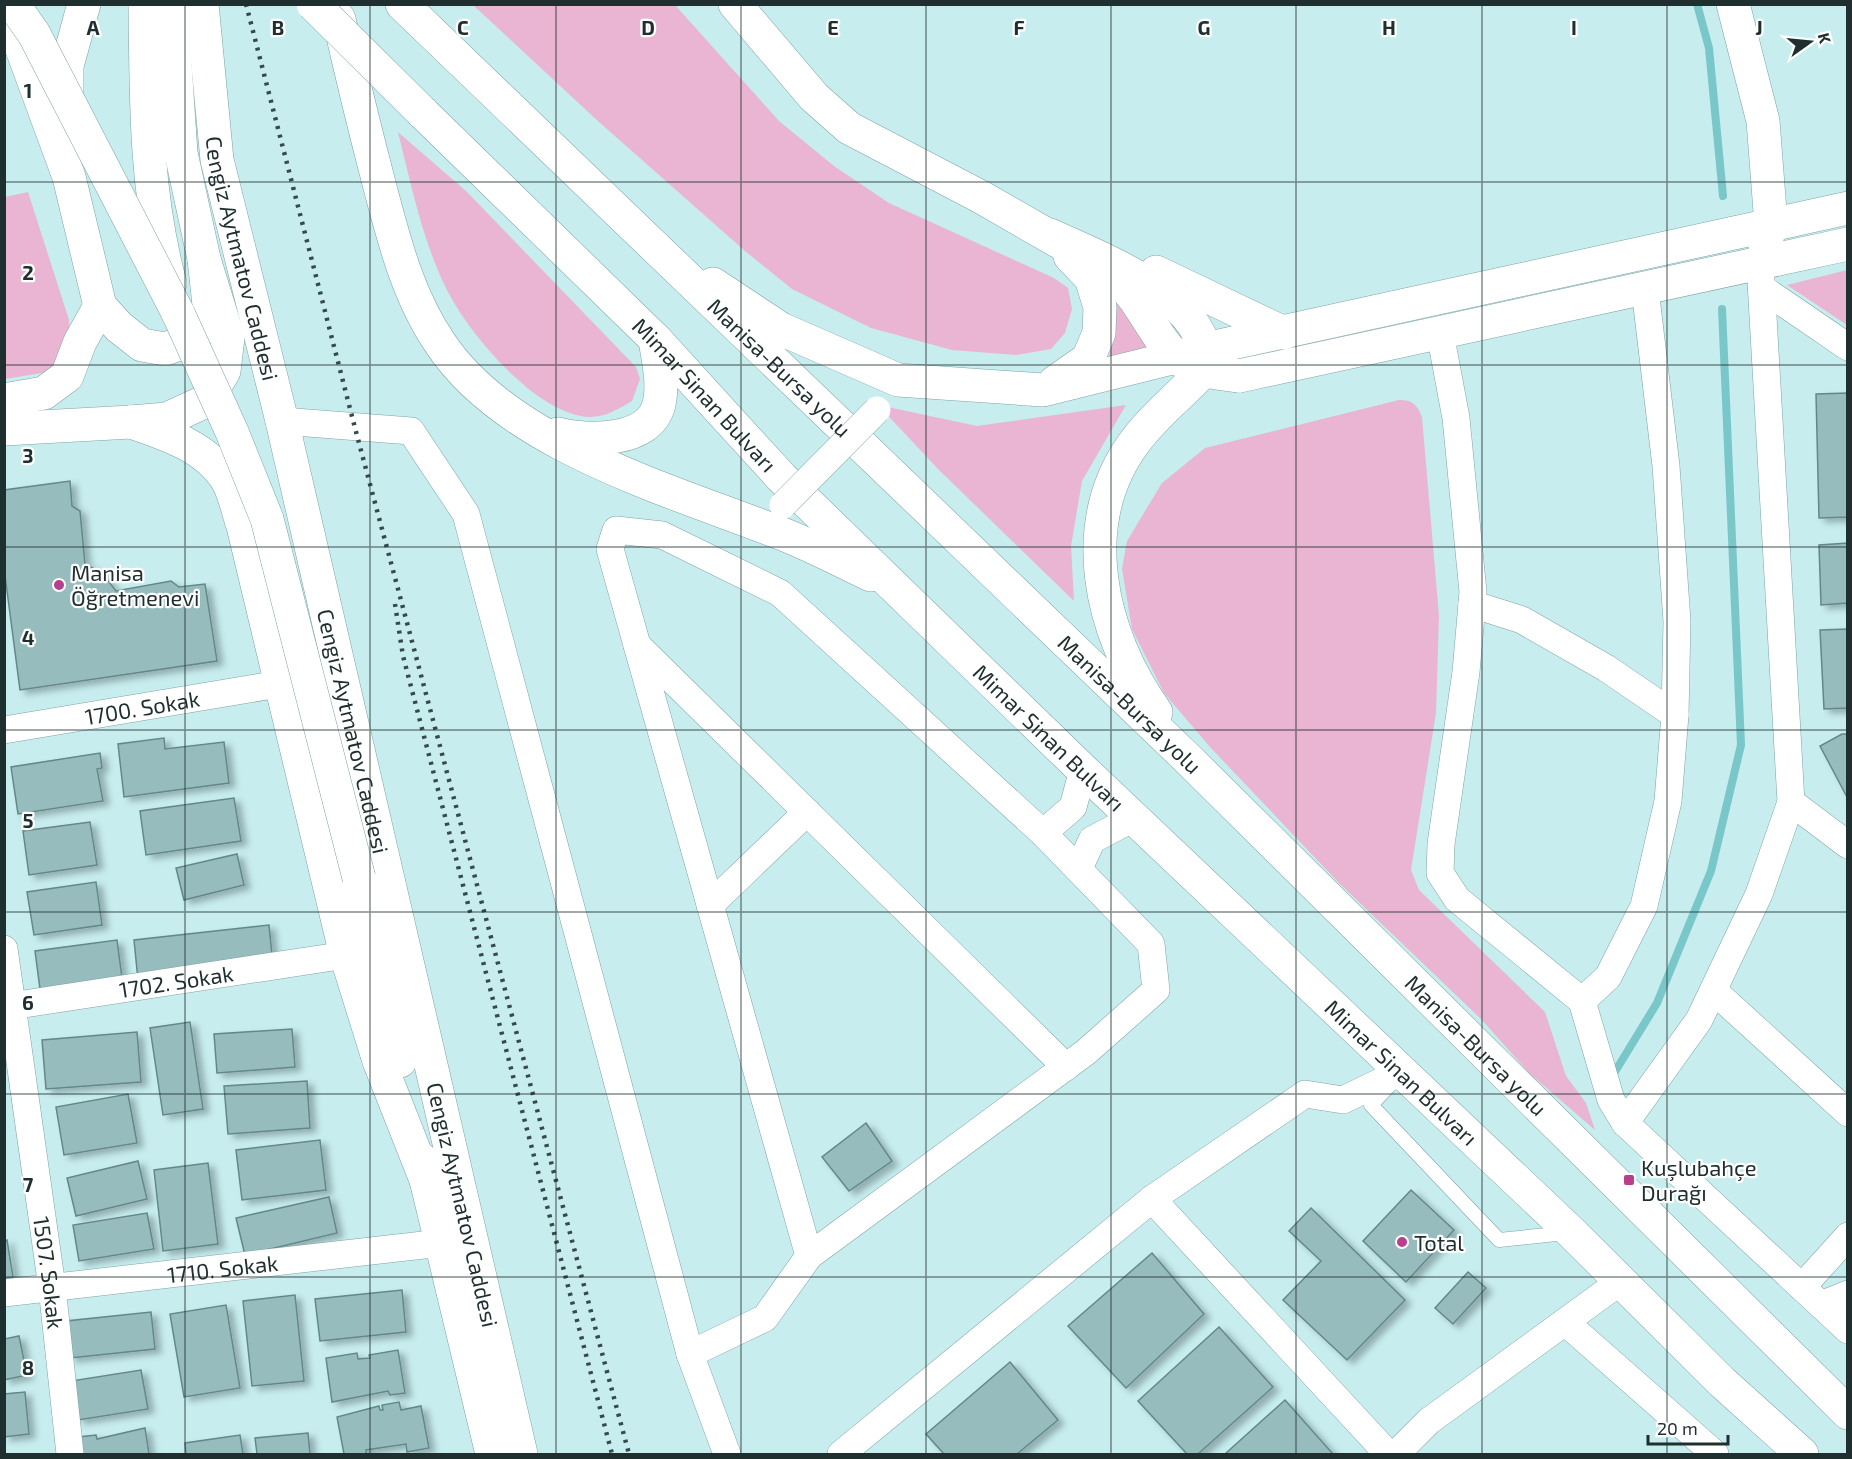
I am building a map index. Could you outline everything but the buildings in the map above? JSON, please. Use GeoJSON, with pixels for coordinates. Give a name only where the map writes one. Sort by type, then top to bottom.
{"type":"FeatureCollection","features":[{"type":"Feature","properties":{"kind":"main road"},"geometry":{"type":"LineString","coordinates":[[13,4],[34,34],[178,313]]}},
{"type":"Feature","properties":{"kind":"main road"},"geometry":{"type":"LineString","coordinates":[[69,177],[67,66],[84,4]]}},
{"type":"Feature","properties":{"kind":"main road"},"geometry":{"type":"LineString","coordinates":[[145,4],[148,148],[153,210],[178,313]]}},
{"type":"Feature","properties":{"kind":"main road"},"geometry":{"type":"LineString","coordinates":[[4,429],[167,418],[206,401],[224,371],[228,337],[204,259],[181,153],[171,4]]}},
{"type":"Feature","properties":{"kind":"main road","name":"Cengiz Aytmatov Caddesi"},"geometry":{"type":"LineString","coordinates":[[202,4],[217,160],[282,421],[521,1455]]}},
{"type":"Feature","properties":{"kind":"main road","name":"Mimar Sinan Bulvarı"},"geometry":{"type":"LineString","coordinates":[[313,4],[655,339],[782,477],[1083,770],[1572,1233],[1722,1382],[1802,1455]]}},
{"type":"Feature","properties":{"kind":"main road"},"geometry":{"type":"LineString","coordinates":[[335,4],[363,125],[396,248],[424,317],[440,345],[462,371],[502,409],[533,428],[600,462],[782,534],[894,586]]}},
{"type":"Feature","properties":{"kind":"main road","name":"Manisa-Bursa yolu"},"geometry":{"type":"LineString","coordinates":[[402,4],[1191,762],[1848,1413]]}},
{"type":"Feature","properties":{"kind":"main road"},"geometry":{"type":"LineString","coordinates":[[735,4],[814,97],[849,128],[1050,235],[1125,269],[1179,305],[1195,359],[1171,402],[1137,439],[1107,493],[1099,528],[1104,598],[1115,637],[1142,693],[1191,762]]}},
{"type":"Feature","properties":{"kind":"main road"},"geometry":{"type":"LineString","coordinates":[[1733,4],[1763,121],[1771,224],[1761,277]]}},
{"type":"Feature","properties":{"kind":"main road"},"geometry":{"type":"LineString","coordinates":[[4,21],[19,41],[69,177],[100,306],[119,327],[142,345],[165,349],[188,341],[201,330],[209,305],[204,259]]}},
{"type":"Feature","properties":{"kind":"main road"},"geometry":{"type":"LineString","coordinates":[[641,236],[780,329],[898,380],[1043,390],[1195,359],[1284,333],[1848,208]]}},
{"type":"Feature","properties":{"kind":"main road"},"geometry":{"type":"LineString","coordinates":[[1043,390],[1088,359],[1099,333],[1100,307],[1091,278],[1050,235]]}},
{"type":"Feature","properties":{"kind":"main road"},"geometry":{"type":"LineString","coordinates":[[1050,235],[1122,256],[1284,333]]}},
{"type":"Feature","properties":{"kind":"main road"},"geometry":{"type":"LineString","coordinates":[[1171,402],[1239,376],[1645,289],[1761,277],[1848,244]]}},
{"type":"Feature","properties":{"kind":"main road"},"geometry":{"type":"LineString","coordinates":[[4,400],[44,393],[67,376],[80,342],[100,306]]}},
{"type":"Feature","properties":{"kind":"main road","name":"Cengiz Aytmatov Caddesi"},"geometry":{"type":"LineString","coordinates":[[178,313],[232,432],[267,519],[359,878],[426,1180],[492,1455]]}},
{"type":"Feature","properties":{"kind":"main road"},"geometry":{"type":"LineString","coordinates":[[533,428],[575,437],[611,437],[633,430],[650,421],[660,401],[655,339]]}},
{"type":"Feature","properties":{"kind":"main road"},"geometry":{"type":"LineString","coordinates":[[1195,359],[1239,376]]}},
{"type":"Feature","properties":{"kind":"main road"},"geometry":{"type":"LineString","coordinates":[[131,422],[177,438],[211,460],[228,482],[243,526],[279,684],[346,955],[379,1061],[426,1180]]}},
{"type":"Feature","properties":{"kind":"street"},"geometry":{"type":"LineString","coordinates":[[1761,277],[1848,347]]}},
{"type":"Feature","properties":{"kind":"street"},"geometry":{"type":"LineString","coordinates":[[1625,1123],[1699,1020],[1714,991],[1759,894],[1791,802],[1761,277]]}},
{"type":"Feature","properties":{"kind":"street"},"geometry":{"type":"LineString","coordinates":[[1582,1001],[1608,977],[1644,906],[1668,801],[1675,715],[1677,621],[1666,466],[1645,289]]}},
{"type":"Feature","properties":{"kind":"street"},"geometry":{"type":"LineString","coordinates":[[1440,333],[1456,418],[1472,604],[1466,672],[1441,844],[1440,873],[1457,899],[1582,1001],[1611,1100],[1625,1123],[1848,1330]]}},
{"type":"Feature","properties":{"kind":"street"},"geometry":{"type":"LineString","coordinates":[[783,505],[877,410]]}},
{"type":"Feature","properties":{"kind":"street"},"geometry":{"type":"LineString","coordinates":[[282,421],[411,431],[466,514],[690,1354],[727,1455]]}},
{"type":"Feature","properties":{"kind":"street"},"geometry":{"type":"LineString","coordinates":[[690,1354],[765,1318],[809,1256],[1066,1067],[1156,990],[1151,944],[1043,833],[780,593],[662,535],[616,530],[610,549],[809,1256]]}},
{"type":"Feature","properties":{"kind":"street"},"geometry":{"type":"LineString","coordinates":[[1472,604],[1522,620],[1606,668],[1675,715]]}},
{"type":"Feature","properties":{"kind":"street"},"geometry":{"type":"LineString","coordinates":[[636,644],[1066,1067]]}},
{"type":"Feature","properties":{"kind":"street","name":"1700. Sokak"},"geometry":{"type":"LineString","coordinates":[[4,730],[279,684]]}},
{"type":"Feature","properties":{"kind":"street"},"geometry":{"type":"LineString","coordinates":[[1043,833],[1073,807],[1083,770]]}},
{"type":"Feature","properties":{"kind":"street"},"geometry":{"type":"LineString","coordinates":[[1791,802],[1848,845]]}},
{"type":"Feature","properties":{"kind":"street"},"geometry":{"type":"LineString","coordinates":[[710,905],[807,812]]}},
{"type":"Feature","properties":{"kind":"street"},"geometry":{"type":"LineString","coordinates":[[1079,868],[1092,840],[1135,817]]}},
{"type":"Feature","properties":{"kind":"street","name":"1507. Sokak"},"geometry":{"type":"LineString","coordinates":[[4,948],[8,1006],[52,1287],[70,1455]]}},
{"type":"Feature","properties":{"kind":"street","name":"1702. Sokak"},"geometry":{"type":"LineString","coordinates":[[8,1006],[346,955]]}},
{"type":"Feature","properties":{"kind":"street"},"geometry":{"type":"LineString","coordinates":[[1714,991],[1848,1113]]}},
{"type":"Feature","properties":{"kind":"street"},"geometry":{"type":"LineString","coordinates":[[841,1455],[1152,1199],[1305,1094],[1342,1100],[1401,1072]]}},
{"type":"Feature","properties":{"kind":"street"},"geometry":{"type":"LineString","coordinates":[[1152,1199],[1388,1455]]}},
{"type":"Feature","properties":{"kind":"street"},"geometry":{"type":"LineString","coordinates":[[1812,1296],[1848,1236]]}},
{"type":"Feature","properties":{"kind":"street","name":"1710. Sokak"},"geometry":{"type":"LineString","coordinates":[[4,1293],[441,1243]]}},
{"type":"Feature","properties":{"kind":"street"},"geometry":{"type":"LineString","coordinates":[[1396,1455],[1430,1421],[1621,1281]]}},
{"type":"Feature","properties":{"kind":"street"},"geometry":{"type":"LineString","coordinates":[[1812,1296],[1848,1294]]}},
{"type":"Feature","properties":{"kind":"street"},"geometry":{"type":"LineString","coordinates":[[1565,1322],[1715,1455]]}},
{"type":"Feature","properties":{"kind":"lane"},"geometry":{"type":"LineString","coordinates":[[1401,1072],[1371,1105],[1499,1240],[1572,1233]]}},
{"type":"Feature","properties":{"kind":"shaded area"},"geometry":{"type":"Polygon","coordinates":[[[473,5],[675,5],[779,121],[834,166],[889,203],[1054,278],[1068,288],[1072,309],[1065,333],[1051,349],[1016,355],[952,350],[871,328],[792,289],[745,251],[599,122],[473,5]]]}},
{"type":"Feature","properties":{"kind":"shaded area"},"geometry":{"type":"Polygon","coordinates":[[[398,132],[466,191],[636,367],[640,379],[632,401],[615,411],[595,417],[581,416],[562,410],[542,399],[522,383],[485,346],[456,306],[430,250],[398,132]]]}},
{"type":"Feature","properties":{"kind":"shaded area"},"geometry":{"type":"Polygon","coordinates":[[[28,192],[69,320],[69,347],[54,371],[5,379],[5,197],[28,192]]]}},
{"type":"Feature","properties":{"kind":"shaded area"},"geometry":{"type":"Polygon","coordinates":[[[1847,270],[1847,325],[1787,285],[1847,270]]]}},
{"type":"Feature","properties":{"kind":"shaded area"},"geometry":{"type":"Polygon","coordinates":[[[1111,287],[1152,347],[1109,356],[1115,334],[1111,287]]]}},
{"type":"Feature","properties":{"kind":"shaded area"},"geometry":{"type":"Polygon","coordinates":[[[1399,400],[1414,404],[1422,417],[1439,616],[1436,713],[1411,870],[1419,890],[1545,1012],[1566,1076],[1586,1103],[1595,1130],[1529,1073],[1482,1020],[1339,883],[1210,747],[1164,693],[1132,629],[1122,569],[1127,541],[1162,483],[1205,448],[1399,400]]]}},
{"type":"Feature","properties":{"kind":"shaded area"},"geometry":{"type":"Polygon","coordinates":[[[878,405],[977,426],[1126,405],[1082,481],[1071,546],[1074,601],[938,469],[878,405]]]}},
{"type":"Feature","properties":{"kind":"waterway"},"geometry":{"type":"LineString","coordinates":[[1697,4],[1709,48],[1723,196]]}},
{"type":"Feature","properties":{"kind":"waterway"},"geometry":{"type":"LineString","coordinates":[[1613,1075],[1657,1003],[1711,871],[1741,745],[1722,309]]}},
{"type":"Feature","properties":{"kind":"railway"},"geometry":{"type":"LineString","coordinates":[[246,4],[355,428],[629,1454]]}},
{"type":"Feature","properties":{"kind":"railway"},"geometry":{"type":"LineString","coordinates":[[395,604],[403,656],[612,1454]]}},
{"type":"Feature","properties":{"kind":"place","name":"Manisa Öğretmenevi"},"geometry":{"type":"Point","coordinates":[59,585]}},
{"type":"Feature","properties":{"kind":"place","name":"Kuşlubahçe Durağı"},"geometry":{"type":"Point","coordinates":[1629,1180]}},
{"type":"Feature","properties":{"kind":"place","name":"Total"},"geometry":{"type":"Point","coordinates":[1402,1242]}}]}
